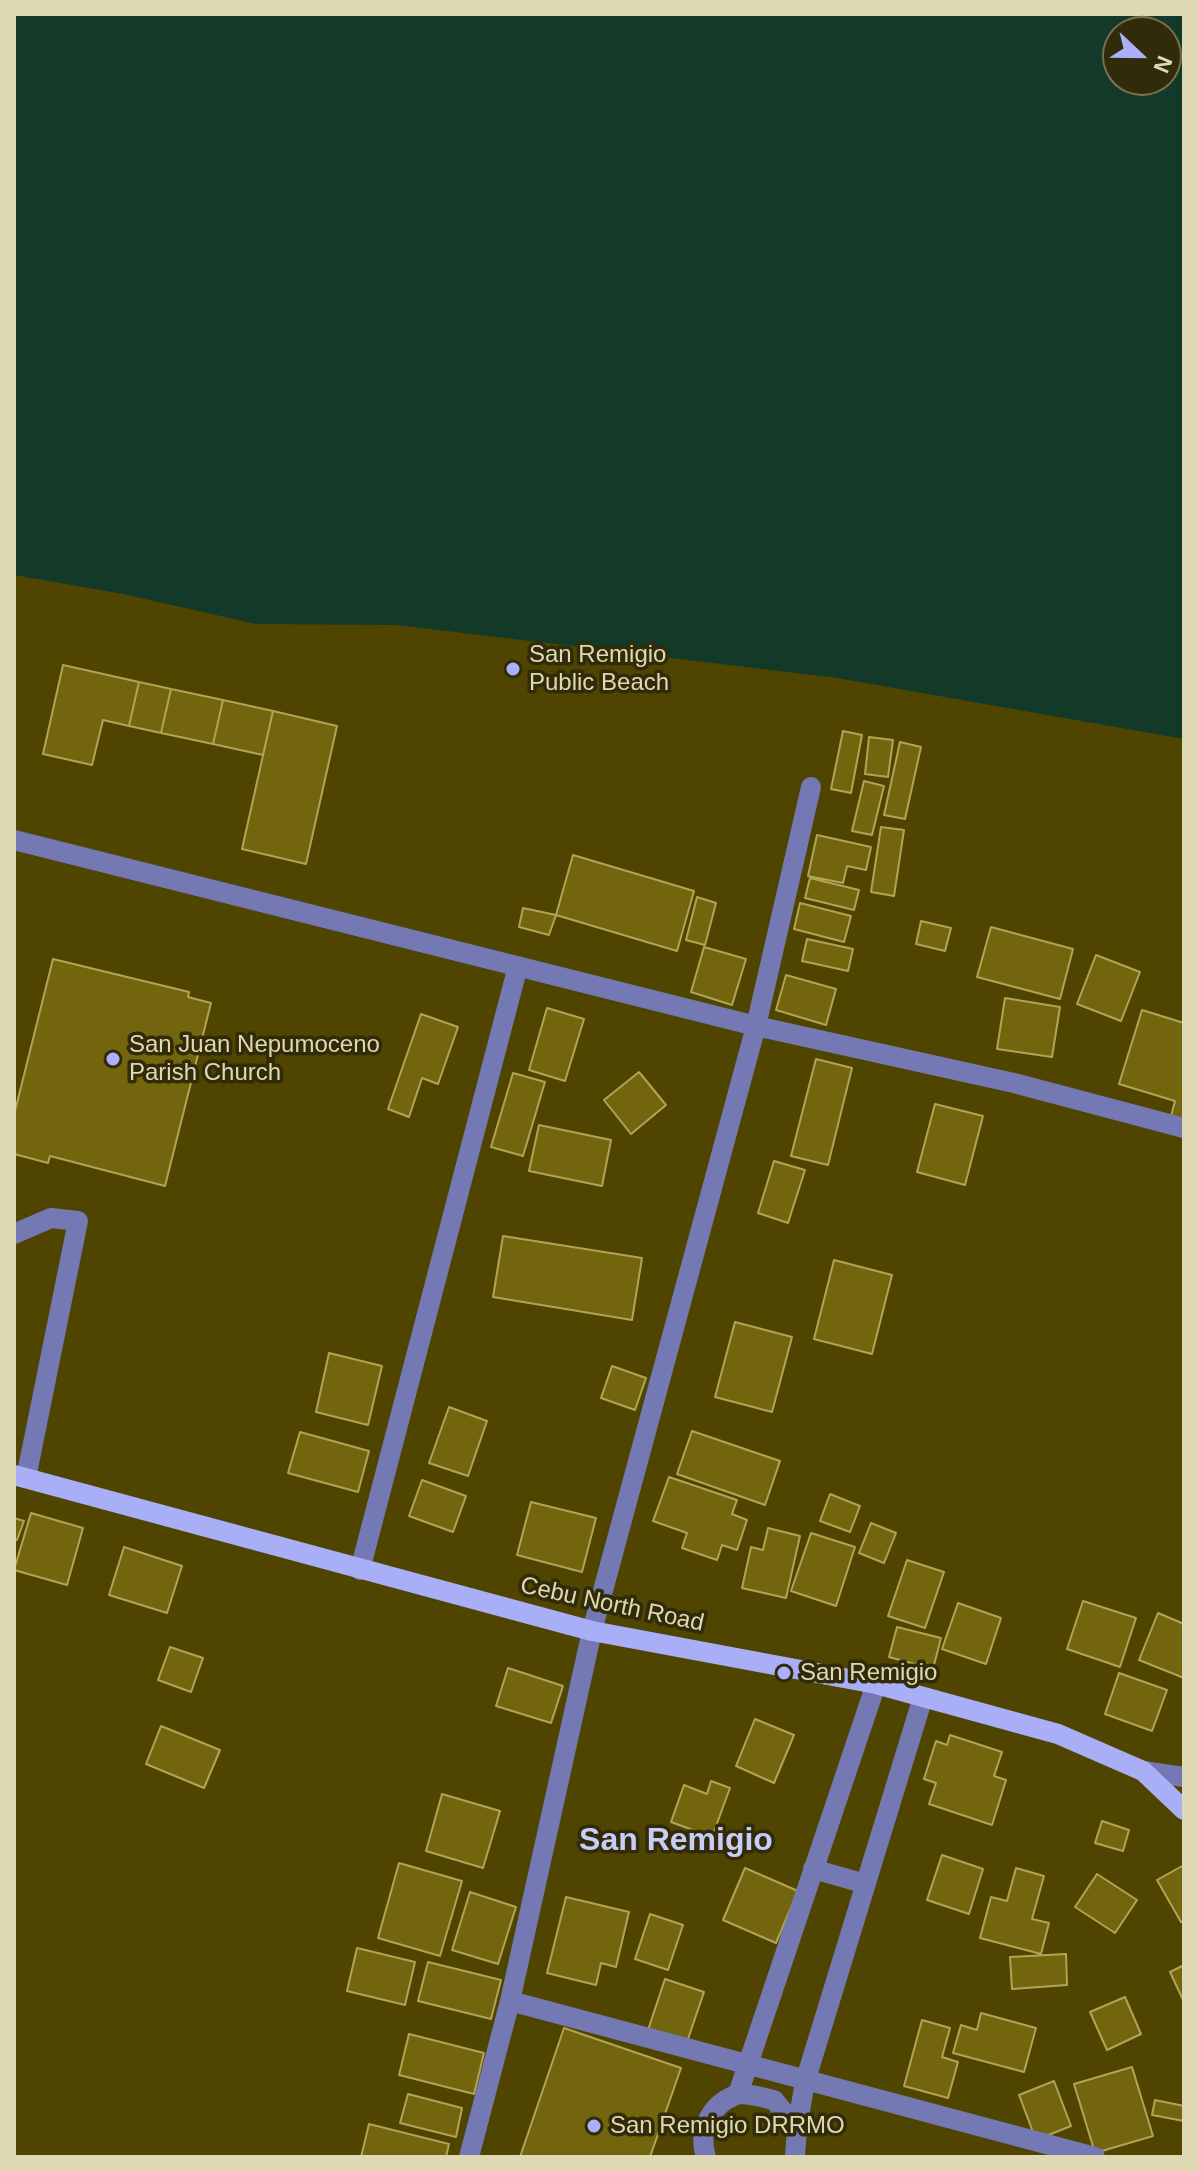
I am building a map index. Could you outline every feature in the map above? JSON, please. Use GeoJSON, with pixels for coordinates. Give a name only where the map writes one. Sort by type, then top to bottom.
{"type":"FeatureCollection","features":[{"type":"Feature","properties":{"kind":"main road","name":"Cebu North Road"},"geometry":{"type":"LineString","coordinates":[[20,1476],[592,1631],[876,1684],[1058,1734],[1143,1771],[1184,1810]]}},
{"type":"Feature","properties":{"kind":"street"},"geometry":{"type":"LineString","coordinates":[[469,2157],[510,2001],[592,1631],[756,1026],[811,787]]}},
{"type":"Feature","properties":{"kind":"street"},"geometry":{"type":"LineString","coordinates":[[14,840],[756,1026],[1014,1083],[1184,1128]]}},
{"type":"Feature","properties":{"kind":"street"},"geometry":{"type":"LineString","coordinates":[[360,1570],[518,966]]}},
{"type":"Feature","properties":{"kind":"street"},"geometry":{"type":"LineString","coordinates":[[14,1234],[51,1218],[78,1221],[20,1476]]}},
{"type":"Feature","properties":{"kind":"street"},"geometry":{"type":"LineString","coordinates":[[738,2094],[876,1684]]}},
{"type":"Feature","properties":{"kind":"street"},"geometry":{"type":"LineString","coordinates":[[795,2157],[805,2082],[923,1697]]}},
{"type":"Feature","properties":{"kind":"street"},"geometry":{"type":"LineString","coordinates":[[1143,1771],[1184,1777]]}},
{"type":"Feature","properties":{"kind":"street"},"geometry":{"type":"LineString","coordinates":[[813,1869],[866,1884]]}},
{"type":"Feature","properties":{"kind":"street"},"geometry":{"type":"LineString","coordinates":[[510,2001],[746,2067],[1095,2157]]}},
{"type":"Feature","properties":{"kind":"street"},"geometry":{"type":"LineString","coordinates":[[706,2157],[701,2139],[714,2109],[738,2094],[774,2100],[797,2128]]}},
{"type":"Feature","properties":{"kind":"shaded area"},"geometry":{"type":"Polygon","coordinates":[[[14,14],[1184,14],[1184,739],[837,678],[397,625],[256,624],[123,594],[14,575],[14,14]]]}},
{"type":"Feature","properties":{"kind":"building"},"geometry":{"type":"Polygon","coordinates":[[[63,665],[139,682],[129,726],[103,720],[92,765],[43,754],[63,665]]]}},
{"type":"Feature","properties":{"kind":"building"},"geometry":{"type":"Polygon","coordinates":[[[139,682],[171,689],[161,733],[129,726],[139,682]]]}},
{"type":"Feature","properties":{"kind":"building"},"geometry":{"type":"Polygon","coordinates":[[[171,689],[223,700],[213,744],[161,733],[171,689]]]}},
{"type":"Feature","properties":{"kind":"building"},"geometry":{"type":"Polygon","coordinates":[[[223,700],[273,711],[263,755],[213,744],[223,700]]]}},
{"type":"Feature","properties":{"kind":"building"},"geometry":{"type":"Polygon","coordinates":[[[273,711],[337,726],[306,864],[242,849],[273,711]]]}},
{"type":"Feature","properties":{"kind":"building"},"geometry":{"type":"Polygon","coordinates":[[[843,731],[862,735],[851,793],[831,789],[843,731]]]}},
{"type":"Feature","properties":{"kind":"building"},"geometry":{"type":"Polygon","coordinates":[[[869,737],[893,740],[888,777],[865,774],[869,737]]]}},
{"type":"Feature","properties":{"kind":"building"},"geometry":{"type":"Polygon","coordinates":[[[900,742],[921,747],[905,819],[884,815],[900,742]]]}},
{"type":"Feature","properties":{"kind":"building"},"geometry":{"type":"Polygon","coordinates":[[[864,781],[884,786],[872,835],[852,831],[864,781]]]}},
{"type":"Feature","properties":{"kind":"building"},"geometry":{"type":"Polygon","coordinates":[[[881,827],[904,830],[894,896],[871,892],[881,827]]]}},
{"type":"Feature","properties":{"kind":"building"},"geometry":{"type":"Polygon","coordinates":[[[817,835],[871,847],[866,870],[847,866],[843,883],[808,876],[817,835]]]}},
{"type":"Feature","properties":{"kind":"building"},"geometry":{"type":"Polygon","coordinates":[[[573,855],[694,891],[677,951],[556,915],[573,855]]]}},
{"type":"Feature","properties":{"kind":"building"},"geometry":{"type":"Polygon","coordinates":[[[810,878],[859,890],[854,910],[805,898],[810,878]]]}},
{"type":"Feature","properties":{"kind":"building"},"geometry":{"type":"Polygon","coordinates":[[[697,897],[716,903],[705,945],[686,940],[697,897]]]}},
{"type":"Feature","properties":{"kind":"building"},"geometry":{"type":"Polygon","coordinates":[[[800,903],[851,916],[844,942],[794,929],[800,903]]]}},
{"type":"Feature","properties":{"kind":"building"},"geometry":{"type":"Polygon","coordinates":[[[523,908],[556,915],[549,935],[519,927],[523,908]]]}},
{"type":"Feature","properties":{"kind":"building"},"geometry":{"type":"Polygon","coordinates":[[[921,921],[951,928],[945,951],[916,944],[921,921]]]}},
{"type":"Feature","properties":{"kind":"building"},"geometry":{"type":"Polygon","coordinates":[[[991,927],[1073,949],[1060,999],[977,977],[991,927]]]}},
{"type":"Feature","properties":{"kind":"building"},"geometry":{"type":"Polygon","coordinates":[[[807,939],[853,949],[848,971],[802,961],[807,939]]]}},
{"type":"Feature","properties":{"kind":"building"},"geometry":{"type":"Polygon","coordinates":[[[704,947],[746,959],[732,1005],[691,992],[704,947]]]}},
{"type":"Feature","properties":{"kind":"building"},"geometry":{"type":"Polygon","coordinates":[[[1096,955],[1140,972],[1121,1021],[1077,1004],[1096,955]]]}},
{"type":"Feature","properties":{"kind":"building","name":"San Juan Nepumoceno Parish Church"},"geometry":{"type":"Polygon","coordinates":[[[53,959],[189,992],[188,997],[211,1003],[165,1186],[50,1156],[48,1163],[14,1154],[14,1115],[53,959]]]}},
{"type":"Feature","properties":{"kind":"building"},"geometry":{"type":"Polygon","coordinates":[[[786,975],[836,989],[826,1025],[776,1010],[786,975]]]}},
{"type":"Feature","properties":{"kind":"building"},"geometry":{"type":"Polygon","coordinates":[[[1005,998],[1060,1007],[1052,1057],[997,1049],[1005,998]]]}},
{"type":"Feature","properties":{"kind":"building"},"geometry":{"type":"Polygon","coordinates":[[[547,1008],[584,1019],[565,1081],[529,1070],[547,1008]]]}},
{"type":"Feature","properties":{"kind":"building"},"geometry":{"type":"Polygon","coordinates":[[[1142,1010],[1184,1023],[1184,1120],[1171,1116],[1175,1101],[1119,1084],[1142,1010]]]}},
{"type":"Feature","properties":{"kind":"building"},"geometry":{"type":"Polygon","coordinates":[[[421,1014],[458,1027],[438,1084],[422,1078],[409,1117],[388,1109],[421,1014]]]}},
{"type":"Feature","properties":{"kind":"building"},"geometry":{"type":"Polygon","coordinates":[[[816,1059],[852,1068],[828,1165],[791,1156],[816,1059]]]}},
{"type":"Feature","properties":{"kind":"building"},"geometry":{"type":"Polygon","coordinates":[[[639,1072],[666,1105],[631,1134],[604,1100],[639,1072]]]}},
{"type":"Feature","properties":{"kind":"building"},"geometry":{"type":"Polygon","coordinates":[[[513,1073],[545,1082],[523,1156],[491,1147],[513,1073]]]}},
{"type":"Feature","properties":{"kind":"building"},"geometry":{"type":"Polygon","coordinates":[[[935,1104],[983,1116],[965,1185],[917,1172],[935,1104]]]}},
{"type":"Feature","properties":{"kind":"building"},"geometry":{"type":"Polygon","coordinates":[[[539,1125],[611,1140],[602,1186],[529,1171],[539,1125]]]}},
{"type":"Feature","properties":{"kind":"building"},"geometry":{"type":"Polygon","coordinates":[[[774,1161],[805,1170],[788,1223],[758,1213],[774,1161]]]}},
{"type":"Feature","properties":{"kind":"building"},"geometry":{"type":"Polygon","coordinates":[[[503,1236],[642,1258],[632,1320],[493,1297],[503,1236]]]}},
{"type":"Feature","properties":{"kind":"building"},"geometry":{"type":"Polygon","coordinates":[[[834,1260],[892,1275],[872,1354],[814,1339],[834,1260]]]}},
{"type":"Feature","properties":{"kind":"building"},"geometry":{"type":"Polygon","coordinates":[[[735,1322],[792,1337],[772,1412],[715,1397],[735,1322]]]}},
{"type":"Feature","properties":{"kind":"building"},"geometry":{"type":"Polygon","coordinates":[[[329,1353],[382,1366],[368,1425],[316,1412],[329,1353]]]}},
{"type":"Feature","properties":{"kind":"building"},"geometry":{"type":"Polygon","coordinates":[[[612,1366],[646,1378],[635,1410],[601,1398],[612,1366]]]}},
{"type":"Feature","properties":{"kind":"building"},"geometry":{"type":"Polygon","coordinates":[[[449,1407],[487,1421],[468,1476],[429,1463],[449,1407]]]}},
{"type":"Feature","properties":{"kind":"building"},"geometry":{"type":"Polygon","coordinates":[[[692,1431],[780,1461],[765,1505],[677,1474],[692,1431]]]}},
{"type":"Feature","properties":{"kind":"building"},"geometry":{"type":"Polygon","coordinates":[[[300,1432],[369,1451],[358,1492],[288,1473],[300,1432]]]}},
{"type":"Feature","properties":{"kind":"building"},"geometry":{"type":"Polygon","coordinates":[[[669,1477],[737,1500],[732,1514],[747,1520],[737,1550],[722,1545],[717,1560],[682,1548],[687,1533],[653,1521],[669,1477]]]}},
{"type":"Feature","properties":{"kind":"building"},"geometry":{"type":"Polygon","coordinates":[[[422,1480],[466,1496],[453,1532],[409,1516],[422,1480]]]}},
{"type":"Feature","properties":{"kind":"building"},"geometry":{"type":"Polygon","coordinates":[[[830,1494],[860,1506],[850,1532],[820,1521],[830,1494]]]}},
{"type":"Feature","properties":{"kind":"building"},"geometry":{"type":"Polygon","coordinates":[[[531,1502],[596,1518],[582,1572],[517,1555],[531,1502]]]}},
{"type":"Feature","properties":{"kind":"building"},"geometry":{"type":"Polygon","coordinates":[[[31,1513],[83,1528],[67,1585],[14,1570],[31,1513]]]}},
{"type":"Feature","properties":{"kind":"building"},"geometry":{"type":"Polygon","coordinates":[[[14,1518],[24,1521],[17,1540],[14,1539],[14,1518]]]}},
{"type":"Feature","properties":{"kind":"building"},"geometry":{"type":"Polygon","coordinates":[[[871,1523],[896,1533],[884,1563],[859,1553],[871,1523]]]}},
{"type":"Feature","properties":{"kind":"building"},"geometry":{"type":"Polygon","coordinates":[[[768,1528],[800,1536],[786,1598],[742,1588],[751,1547],[763,1550],[768,1528]]]}},
{"type":"Feature","properties":{"kind":"building"},"geometry":{"type":"Polygon","coordinates":[[[811,1533],[855,1547],[836,1606],[791,1591],[811,1533]]]}},
{"type":"Feature","properties":{"kind":"building"},"geometry":{"type":"Polygon","coordinates":[[[124,1547],[182,1566],[167,1613],[109,1595],[124,1547]]]}},
{"type":"Feature","properties":{"kind":"building"},"geometry":{"type":"Polygon","coordinates":[[[907,1560],[944,1572],[925,1628],[888,1616],[907,1560]]]}},
{"type":"Feature","properties":{"kind":"building"},"geometry":{"type":"Polygon","coordinates":[[[1083,1601],[1136,1618],[1120,1667],[1067,1649],[1083,1601]]]}},
{"type":"Feature","properties":{"kind":"building"},"geometry":{"type":"Polygon","coordinates":[[[958,1603],[1001,1618],[986,1664],[942,1649],[958,1603]]]}},
{"type":"Feature","properties":{"kind":"building"},"geometry":{"type":"Polygon","coordinates":[[[1158,1613],[1184,1624],[1184,1678],[1139,1660],[1158,1613]]]}},
{"type":"Feature","properties":{"kind":"building"},"geometry":{"type":"Polygon","coordinates":[[[897,1627],[941,1638],[933,1669],[889,1657],[897,1627]]]}},
{"type":"Feature","properties":{"kind":"building"},"geometry":{"type":"Polygon","coordinates":[[[170,1647],[203,1658],[191,1692],[158,1680],[170,1647]]]}},
{"type":"Feature","properties":{"kind":"building"},"geometry":{"type":"Polygon","coordinates":[[[508,1668],[563,1686],[551,1723],[496,1706],[508,1668]]]}},
{"type":"Feature","properties":{"kind":"building"},"geometry":{"type":"Polygon","coordinates":[[[1119,1673],[1167,1690],[1152,1731],[1105,1714],[1119,1673]]]}},
{"type":"Feature","properties":{"kind":"building"},"geometry":{"type":"Polygon","coordinates":[[[755,1719],[794,1735],[774,1783],[736,1766],[755,1719]]]}},
{"type":"Feature","properties":{"kind":"building"},"geometry":{"type":"Polygon","coordinates":[[[161,1726],[220,1750],[204,1788],[146,1764],[161,1726]]]}},
{"type":"Feature","properties":{"kind":"building"},"geometry":{"type":"Polygon","coordinates":[[[950,1735],[1002,1752],[994,1776],[1006,1780],[992,1825],[929,1804],[936,1783],[924,1779],[936,1741],[947,1745],[950,1735]]]}},
{"type":"Feature","properties":{"kind":"building"},"geometry":{"type":"Polygon","coordinates":[[[711,1781],[730,1788],[712,1837],[671,1822],[684,1785],[707,1794],[711,1781]]]}},
{"type":"Feature","properties":{"kind":"building"},"geometry":{"type":"Polygon","coordinates":[[[442,1794],[500,1811],[483,1868],[426,1851],[442,1794]]]}},
{"type":"Feature","properties":{"kind":"building"},"geometry":{"type":"Polygon","coordinates":[[[1102,1821],[1129,1830],[1123,1851],[1095,1843],[1102,1821]]]}},
{"type":"Feature","properties":{"kind":"building"},"geometry":{"type":"Polygon","coordinates":[[[942,1855],[983,1869],[969,1914],[927,1900],[942,1855]]]}},
{"type":"Feature","properties":{"kind":"building"},"geometry":{"type":"Polygon","coordinates":[[[399,1863],[462,1881],[440,1956],[378,1938],[399,1863]]]}},
{"type":"Feature","properties":{"kind":"building"},"geometry":{"type":"Polygon","coordinates":[[[1184,1865],[1184,1921],[1181,1922],[1157,1880],[1184,1865]]]}},
{"type":"Feature","properties":{"kind":"building"},"geometry":{"type":"Polygon","coordinates":[[[745,1868],[798,1891],[776,1943],[723,1920],[745,1868]]]}},
{"type":"Feature","properties":{"kind":"building"},"geometry":{"type":"Polygon","coordinates":[[[1016,1868],[1044,1876],[1032,1919],[1049,1923],[1041,1954],[980,1938],[991,1897],[1007,1901],[1016,1868]]]}},
{"type":"Feature","properties":{"kind":"building"},"geometry":{"type":"Polygon","coordinates":[[[1097,1874],[1137,1900],[1115,1933],[1075,1907],[1097,1874]]]}},
{"type":"Feature","properties":{"kind":"building"},"geometry":{"type":"Polygon","coordinates":[[[470,1892],[516,1907],[498,1964],[452,1950],[470,1892]]]}},
{"type":"Feature","properties":{"kind":"building"},"geometry":{"type":"Polygon","coordinates":[[[566,1897],[629,1912],[616,1967],[601,1963],[596,1985],[547,1973],[566,1897]]]}},
{"type":"Feature","properties":{"kind":"building"},"geometry":{"type":"Polygon","coordinates":[[[650,1914],[683,1925],[668,1970],[635,1959],[650,1914]]]}},
{"type":"Feature","properties":{"kind":"building"},"geometry":{"type":"Polygon","coordinates":[[[357,1948],[415,1962],[405,2005],[347,1991],[357,1948]]]}},
{"type":"Feature","properties":{"kind":"building"},"geometry":{"type":"Polygon","coordinates":[[[1066,1954],[1067,1985],[1012,1989],[1010,1957],[1066,1954]]]}},
{"type":"Feature","properties":{"kind":"building"},"geometry":{"type":"Polygon","coordinates":[[[428,1962],[501,1980],[491,2019],[418,2001],[428,1962]]]}},
{"type":"Feature","properties":{"kind":"building"},"geometry":{"type":"Polygon","coordinates":[[[1184,1965],[1184,2002],[1170,1972],[1184,1965]]]}},
{"type":"Feature","properties":{"kind":"building"},"geometry":{"type":"Polygon","coordinates":[[[665,1979],[704,1992],[687,2042],[648,2030],[665,1979]]]}},
{"type":"Feature","properties":{"kind":"building"},"geometry":{"type":"Polygon","coordinates":[[[1125,1997],[1141,2034],[1107,2050],[1090,2012],[1125,1997]]]}},
{"type":"Feature","properties":{"kind":"building"},"geometry":{"type":"Polygon","coordinates":[[[981,2013],[1036,2028],[1024,2072],[953,2053],[961,2025],[977,2030],[981,2013]]]}},
{"type":"Feature","properties":{"kind":"building"},"geometry":{"type":"Polygon","coordinates":[[[922,2020],[950,2028],[942,2057],[958,2062],[948,2098],[904,2086],[922,2020]]]}},
{"type":"Feature","properties":{"kind":"building"},"geometry":{"type":"Polygon","coordinates":[[[564,2028],[681,2068],[650,2157],[520,2157],[564,2028]]]}},
{"type":"Feature","properties":{"kind":"building"},"geometry":{"type":"Polygon","coordinates":[[[409,2034],[484,2053],[474,2094],[399,2075],[409,2034]]]}},
{"type":"Feature","properties":{"kind":"building"},"geometry":{"type":"Polygon","coordinates":[[[1132,2067],[1153,2136],[1095,2153],[1074,2084],[1132,2067]]]}},
{"type":"Feature","properties":{"kind":"building"},"geometry":{"type":"Polygon","coordinates":[[[1054,2081],[1071,2126],[1036,2140],[1019,2095],[1054,2081]]]}},
{"type":"Feature","properties":{"kind":"building"},"geometry":{"type":"Polygon","coordinates":[[[408,2094],[462,2108],[456,2137],[400,2123],[408,2094]]]}},
{"type":"Feature","properties":{"kind":"building"},"geometry":{"type":"Polygon","coordinates":[[[1155,2100],[1184,2106],[1184,2121],[1152,2115],[1155,2100]]]}},
{"type":"Feature","properties":{"kind":"building"},"geometry":{"type":"Polygon","coordinates":[[[369,2124],[449,2144],[446,2157],[361,2157],[369,2124]]]}},
{"type":"Feature","properties":{"kind":"place","name":"San Remigio Public Beach"},"geometry":{"type":"Point","coordinates":[513,669]}},
{"type":"Feature","properties":{"kind":"place","name":"San Juan Nepumoceno Parish Church"},"geometry":{"type":"Point","coordinates":[113,1059]}},
{"type":"Feature","properties":{"kind":"place","name":"San Remigio"},"geometry":{"type":"Point","coordinates":[784,1673]}},
{"type":"Feature","properties":{"kind":"place","name":"San Remigio DRRMO"},"geometry":{"type":"Point","coordinates":[594,2126]}},
{"type":"Feature","properties":{"kind":"district","name":"San Remigio"},"geometry":{"type":"Point","coordinates":[676,1841]}}]}
